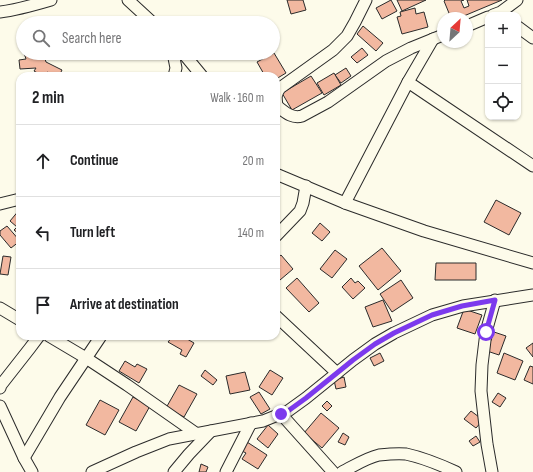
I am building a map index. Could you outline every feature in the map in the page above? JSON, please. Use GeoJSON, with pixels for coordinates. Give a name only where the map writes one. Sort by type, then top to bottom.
{"type":"FeatureCollection","features":[{"type":"Feature","properties":{"kind":"street"},"geometry":{"type":"LineString","coordinates":[[0,12],[24,8],[50,0]]}},
{"type":"Feature","properties":{"kind":"street"},"geometry":{"type":"LineString","coordinates":[[128,0],[145,16]]}},
{"type":"Feature","properties":{"kind":"street"},"geometry":{"type":"LineString","coordinates":[[280,88],[332,50],[346,36],[366,0]]}},
{"type":"Feature","properties":{"kind":"street"},"geometry":{"type":"LineString","coordinates":[[502,12],[517,0]]}},
{"type":"Feature","properties":{"kind":"street"},"geometry":{"type":"LineString","coordinates":[[473,23],[485,18]]}},
{"type":"Feature","properties":{"kind":"street"},"geometry":{"type":"LineString","coordinates":[[521,29],[533,38]]}},
{"type":"Feature","properties":{"kind":"street"},"geometry":{"type":"LineString","coordinates":[[280,109],[298,118],[328,102],[386,61],[411,48],[437,37]]}},
{"type":"Feature","properties":{"kind":"street"},"geometry":{"type":"LineString","coordinates":[[345,203],[408,82],[437,38]]}},
{"type":"Feature","properties":{"kind":"street"},"geometry":{"type":"LineString","coordinates":[[174,60],[175,72]]}},
{"type":"Feature","properties":{"kind":"street"},"geometry":{"type":"LineString","coordinates":[[189,60],[199,72]]}},
{"type":"Feature","properties":{"kind":"street"},"geometry":{"type":"LineString","coordinates":[[408,82],[533,166]]}},
{"type":"Feature","properties":{"kind":"street"},"geometry":{"type":"LineString","coordinates":[[280,176],[345,203],[424,231],[533,263]]}},
{"type":"Feature","properties":{"kind":"street"},"geometry":{"type":"LineString","coordinates":[[280,232],[300,211],[306,186]]}},
{"type":"Feature","properties":{"kind":"street"},"geometry":{"type":"LineString","coordinates":[[0,204],[16,200]]}},
{"type":"Feature","properties":{"kind":"street"},"geometry":{"type":"LineString","coordinates":[[92,472],[169,439],[263,421],[288,411],[375,344],[432,315],[462,306],[533,295]]}},
{"type":"Feature","properties":{"kind":"street"},"geometry":{"type":"LineString","coordinates":[[492,472],[481,391],[486,332],[495,300]]}},
{"type":"Feature","properties":{"kind":"street"},"geometry":{"type":"LineString","coordinates":[[0,308],[16,318]]}},
{"type":"Feature","properties":{"kind":"street"},"geometry":{"type":"LineString","coordinates":[[280,320],[337,373]]}},
{"type":"Feature","properties":{"kind":"street"},"geometry":{"type":"LineString","coordinates":[[0,388],[36,340]]}},
{"type":"Feature","properties":{"kind":"street"},"geometry":{"type":"LineString","coordinates":[[56,340],[127,385],[196,434]]}},
{"type":"Feature","properties":{"kind":"street"},"geometry":{"type":"LineString","coordinates":[[24,458],[60,397],[98,340]]}},
{"type":"Feature","properties":{"kind":"street"},"geometry":{"type":"LineString","coordinates":[[0,406],[32,472]]}},
{"type":"Feature","properties":{"kind":"street"},"geometry":{"type":"LineString","coordinates":[[281,414],[332,472]]}},
{"type":"Feature","properties":{"kind":"street"},"geometry":{"type":"LineString","coordinates":[[226,472],[251,423]]}},
{"type":"Feature","properties":{"kind":"street"},"geometry":{"type":"LineString","coordinates":[[174,472],[211,431]]}},
{"type":"Feature","properties":{"kind":"street"},"geometry":{"type":"LineString","coordinates":[[342,472],[363,461],[377,456],[406,454],[456,472]]}},
{"type":"Feature","properties":{"kind":"building"},"geometry":{"type":"Polygon","coordinates":[[[287,0],[303,0],[306,10],[291,14],[287,0]]]}},
{"type":"Feature","properties":{"kind":"building"},"geometry":{"type":"Polygon","coordinates":[[[391,0],[397,11],[382,19],[376,8],[391,0]]]}},
{"type":"Feature","properties":{"kind":"building"},"geometry":{"type":"Polygon","coordinates":[[[397,0],[426,0],[402,11],[397,0]]]}},
{"type":"Feature","properties":{"kind":"building"},"geometry":{"type":"Polygon","coordinates":[[[464,0],[461,1],[464,8],[469,6],[467,0],[502,0],[473,12],[449,12],[444,1],[464,0]]]}},
{"type":"Feature","properties":{"kind":"building"},"geometry":{"type":"Polygon","coordinates":[[[415,8],[416,14],[424,12],[428,27],[402,34],[397,17],[401,16],[400,12],[415,8]]]}},
{"type":"Feature","properties":{"kind":"building"},"geometry":{"type":"Polygon","coordinates":[[[363,26],[383,43],[376,51],[357,34],[363,26]]]}},
{"type":"Feature","properties":{"kind":"building"},"geometry":{"type":"Polygon","coordinates":[[[362,48],[368,55],[357,63],[351,57],[362,48]]]}},
{"type":"Feature","properties":{"kind":"building"},"geometry":{"type":"Polygon","coordinates":[[[19,60],[45,60],[46,62],[62,70],[61,72],[36,72],[34,71],[36,68],[20,69],[19,60]]]}},
{"type":"Feature","properties":{"kind":"building"},"geometry":{"type":"Polygon","coordinates":[[[261,60],[278,60],[286,73],[280,77],[280,72],[263,72],[257,62],[261,60]]]}},
{"type":"Feature","properties":{"kind":"building"},"geometry":{"type":"Polygon","coordinates":[[[346,68],[351,76],[341,83],[335,75],[346,68]]]}},
{"type":"Feature","properties":{"kind":"building"},"geometry":{"type":"Polygon","coordinates":[[[334,73],[341,85],[324,95],[317,83],[334,73]]]}},
{"type":"Feature","properties":{"kind":"building"},"geometry":{"type":"Polygon","coordinates":[[[311,76],[322,93],[292,110],[282,93],[311,76]]]}},
{"type":"Feature","properties":{"kind":"building"},"geometry":{"type":"Polygon","coordinates":[[[496,200],[521,213],[509,235],[484,222],[496,200]]]}},
{"type":"Feature","properties":{"kind":"building"},"geometry":{"type":"Polygon","coordinates":[[[16,214],[16,226],[10,221],[16,214]]]}},
{"type":"Feature","properties":{"kind":"building"},"geometry":{"type":"Polygon","coordinates":[[[320,223],[330,232],[322,241],[312,233],[320,223]]]}},
{"type":"Feature","properties":{"kind":"building"},"geometry":{"type":"Polygon","coordinates":[[[7,226],[16,236],[16,244],[11,248],[0,235],[0,231],[7,226]]]}},
{"type":"Feature","properties":{"kind":"building"},"geometry":{"type":"Polygon","coordinates":[[[382,248],[401,271],[378,290],[359,266],[382,248]]]}},
{"type":"Feature","properties":{"kind":"building"},"geometry":{"type":"Polygon","coordinates":[[[335,250],[347,259],[332,278],[320,269],[335,250]]]}},
{"type":"Feature","properties":{"kind":"building"},"geometry":{"type":"Polygon","coordinates":[[[281,255],[293,269],[280,280],[281,255]]]}},
{"type":"Feature","properties":{"kind":"building"},"geometry":{"type":"Polygon","coordinates":[[[3,256],[11,257],[8,275],[0,274],[3,256]]]}},
{"type":"Feature","properties":{"kind":"building"},"geometry":{"type":"Polygon","coordinates":[[[436,263],[476,263],[476,280],[435,280],[436,263]]]}},
{"type":"Feature","properties":{"kind":"building"},"geometry":{"type":"Polygon","coordinates":[[[297,278],[319,303],[309,312],[286,288],[297,278]]]}},
{"type":"Feature","properties":{"kind":"building"},"geometry":{"type":"Polygon","coordinates":[[[351,278],[355,283],[358,281],[365,288],[353,299],[342,287],[351,278]]]}},
{"type":"Feature","properties":{"kind":"building"},"geometry":{"type":"Polygon","coordinates":[[[401,280],[413,298],[392,312],[380,294],[401,280]]]}},
{"type":"Feature","properties":{"kind":"building"},"geometry":{"type":"Polygon","coordinates":[[[383,300],[392,321],[373,327],[365,307],[383,300]]]}},
{"type":"Feature","properties":{"kind":"building"},"geometry":{"type":"Polygon","coordinates":[[[464,309],[482,315],[475,334],[457,328],[464,309]]]}},
{"type":"Feature","properties":{"kind":"building"},"geometry":{"type":"Polygon","coordinates":[[[494,332],[506,336],[499,355],[487,351],[494,332]]]}},
{"type":"Feature","properties":{"kind":"building"},"geometry":{"type":"Polygon","coordinates":[[[170,340],[189,340],[194,343],[186,357],[180,354],[182,350],[168,342],[170,340]]]}},
{"type":"Feature","properties":{"kind":"building"},"geometry":{"type":"Polygon","coordinates":[[[533,343],[533,357],[526,348],[533,343]]]}},
{"type":"Feature","properties":{"kind":"building"},"geometry":{"type":"Polygon","coordinates":[[[380,353],[384,361],[374,366],[370,358],[380,353]]]}},
{"type":"Feature","properties":{"kind":"building"},"geometry":{"type":"Polygon","coordinates":[[[504,353],[523,361],[515,380],[497,373],[504,353]]]}},
{"type":"Feature","properties":{"kind":"building"},"geometry":{"type":"Polygon","coordinates":[[[125,361],[135,367],[137,364],[147,369],[139,383],[119,371],[125,361]]]}},
{"type":"Feature","properties":{"kind":"building"},"geometry":{"type":"Polygon","coordinates":[[[530,366],[533,367],[533,384],[524,380],[530,366]]]}},
{"type":"Feature","properties":{"kind":"building"},"geometry":{"type":"Polygon","coordinates":[[[205,370],[217,380],[213,385],[201,376],[205,370]]]}},
{"type":"Feature","properties":{"kind":"building"},"geometry":{"type":"Polygon","coordinates":[[[270,370],[283,378],[272,395],[259,387],[270,370]]]}},
{"type":"Feature","properties":{"kind":"building"},"geometry":{"type":"Polygon","coordinates":[[[245,372],[250,390],[230,394],[226,376],[245,372]]]}},
{"type":"Feature","properties":{"kind":"building"},"geometry":{"type":"Polygon","coordinates":[[[344,377],[346,387],[336,389],[334,380],[344,377]]]}},
{"type":"Feature","properties":{"kind":"building"},"geometry":{"type":"Polygon","coordinates":[[[179,385],[197,394],[184,417],[166,408],[179,385]]]}},
{"type":"Feature","properties":{"kind":"building"},"geometry":{"type":"Polygon","coordinates":[[[259,392],[270,409],[261,414],[250,397],[259,392]]]}},
{"type":"Feature","properties":{"kind":"building"},"geometry":{"type":"Polygon","coordinates":[[[498,393],[506,398],[500,407],[492,402],[498,393]]]}},
{"type":"Feature","properties":{"kind":"building"},"geometry":{"type":"Polygon","coordinates":[[[133,397],[150,406],[136,431],[119,422],[133,397]]]}},
{"type":"Feature","properties":{"kind":"building"},"geometry":{"type":"Polygon","coordinates":[[[100,400],[119,410],[105,435],[86,425],[100,400]]]}},
{"type":"Feature","properties":{"kind":"building"},"geometry":{"type":"Polygon","coordinates":[[[327,401],[332,406],[327,411],[322,406],[327,401]]]}},
{"type":"Feature","properties":{"kind":"building"},"geometry":{"type":"Polygon","coordinates":[[[471,411],[483,420],[476,428],[464,419],[471,411]]]}},
{"type":"Feature","properties":{"kind":"building"},"geometry":{"type":"Polygon","coordinates":[[[321,413],[339,428],[322,448],[304,433],[321,413]]]}},
{"type":"Feature","properties":{"kind":"building"},"geometry":{"type":"Polygon","coordinates":[[[268,425],[278,434],[268,448],[257,439],[268,425]]]}},
{"type":"Feature","properties":{"kind":"building"},"geometry":{"type":"Polygon","coordinates":[[[343,433],[349,437],[345,445],[338,442],[343,433]]]}},
{"type":"Feature","properties":{"kind":"building"},"geometry":{"type":"Polygon","coordinates":[[[476,436],[480,442],[473,446],[469,441],[476,436]]]}},
{"type":"Feature","properties":{"kind":"building"},"geometry":{"type":"Polygon","coordinates":[[[247,442],[267,455],[258,469],[242,459],[246,453],[242,451],[247,442]]]}},
{"type":"Feature","properties":{"kind":"building"},"geometry":{"type":"Polygon","coordinates":[[[201,464],[208,467],[206,472],[199,472],[201,464]]]}},
{"type":"Feature","properties":{"kind":"route"},"geometry":{"type":"LineString","coordinates":[[281,414],[288,411],[306,398],[375,344],[432,315],[462,306],[495,300],[486,332]]}}]}
